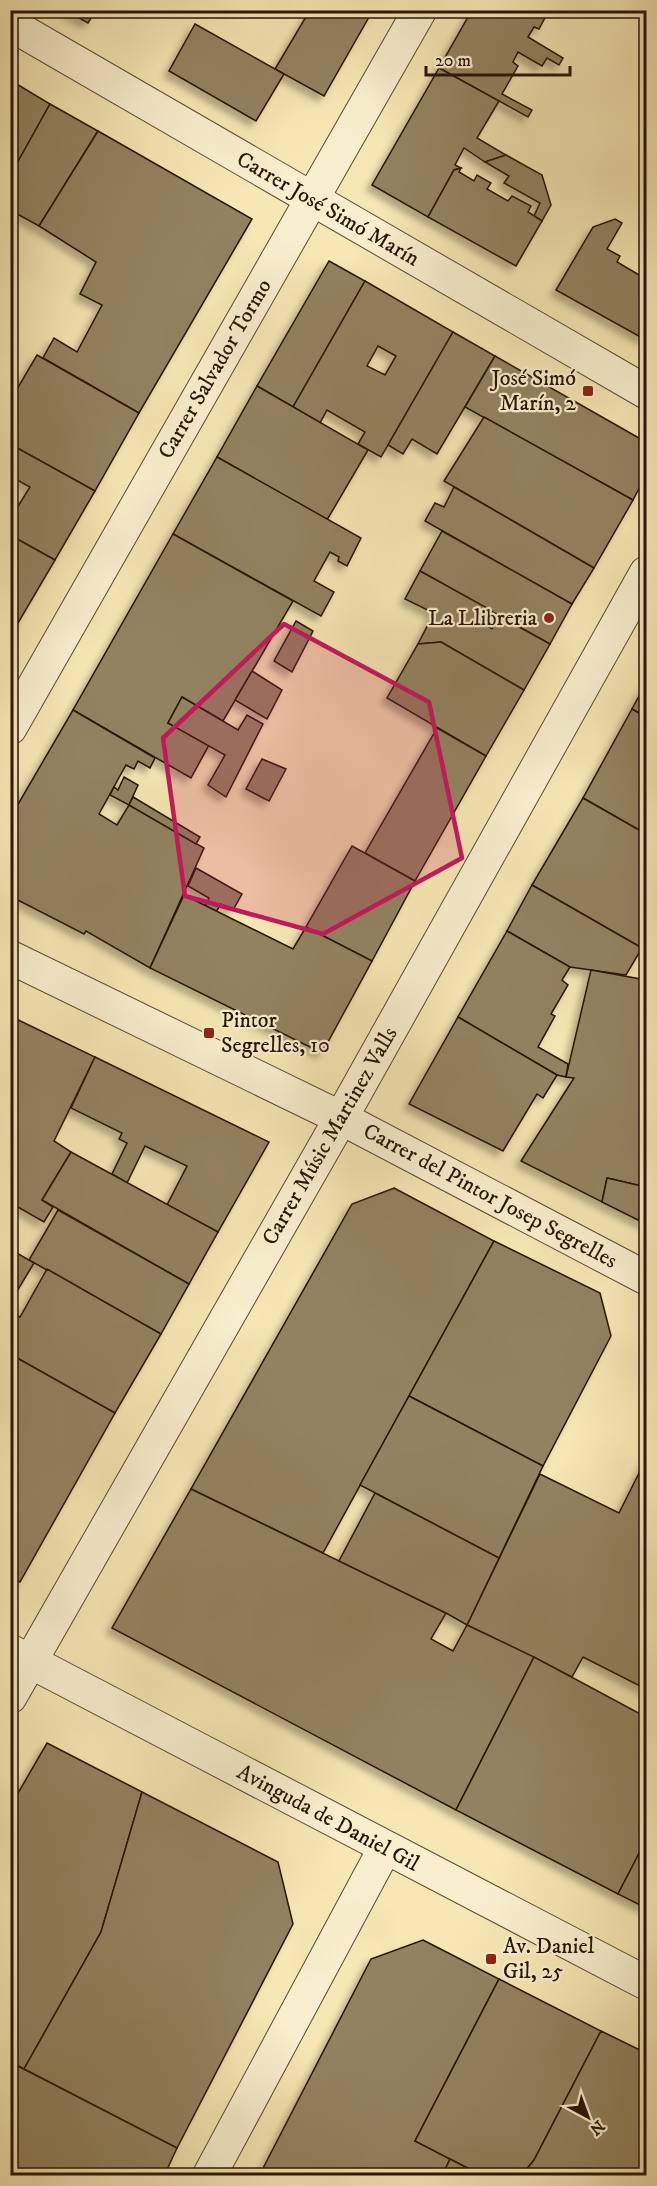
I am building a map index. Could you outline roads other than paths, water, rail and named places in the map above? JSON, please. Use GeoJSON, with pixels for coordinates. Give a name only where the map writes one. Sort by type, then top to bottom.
{"type":"FeatureCollection","features":[{"type":"Feature","properties":{"kind":"street","name":"Carrer Salvador Tormo"},"geometry":{"type":"LineString","coordinates":[[10,728],[420,10]]}},
{"type":"Feature","properties":{"kind":"street","name":"Carrer José Simó Marín"},"geometry":{"type":"LineString","coordinates":[[10,24],[646,392]]}},
{"type":"Feature","properties":{"kind":"street","name":"Carrer Músic Martinez Valls"},"geometry":{"type":"LineString","coordinates":[[10,1697],[20,1657],[341,1118],[646,573]]}},
{"type":"Feature","properties":{"kind":"street","name":"Carrer del Pintor Josep Segrelles"},"geometry":{"type":"LineString","coordinates":[[10,957],[341,1118],[646,1278]]}},
{"type":"Feature","properties":{"kind":"street","name":"Avinguda de Daniel Gil"},"geometry":{"type":"LineString","coordinates":[[20,1657],[646,1983]]}},
{"type":"Feature","properties":{"kind":"street"},"geometry":{"type":"LineString","coordinates":[[209,2175],[385,1848]]}},
{"type":"Feature","properties":{"kind":"place","name":"José Simó Marín, 2"},"geometry":{"type":"Point","coordinates":[588,391]}},
{"type":"Feature","properties":{"kind":"place","name":"La Llibreria"},"geometry":{"type":"Point","coordinates":[549,618]}},
{"type":"Feature","properties":{"kind":"place","name":"Pintor Segrelles, 10"},"geometry":{"type":"Point","coordinates":[209,1033]}},
{"type":"Feature","properties":{"kind":"place","name":"Av. Daniel Gil, 25"},"geometry":{"type":"Point","coordinates":[491,1959]}}]}
